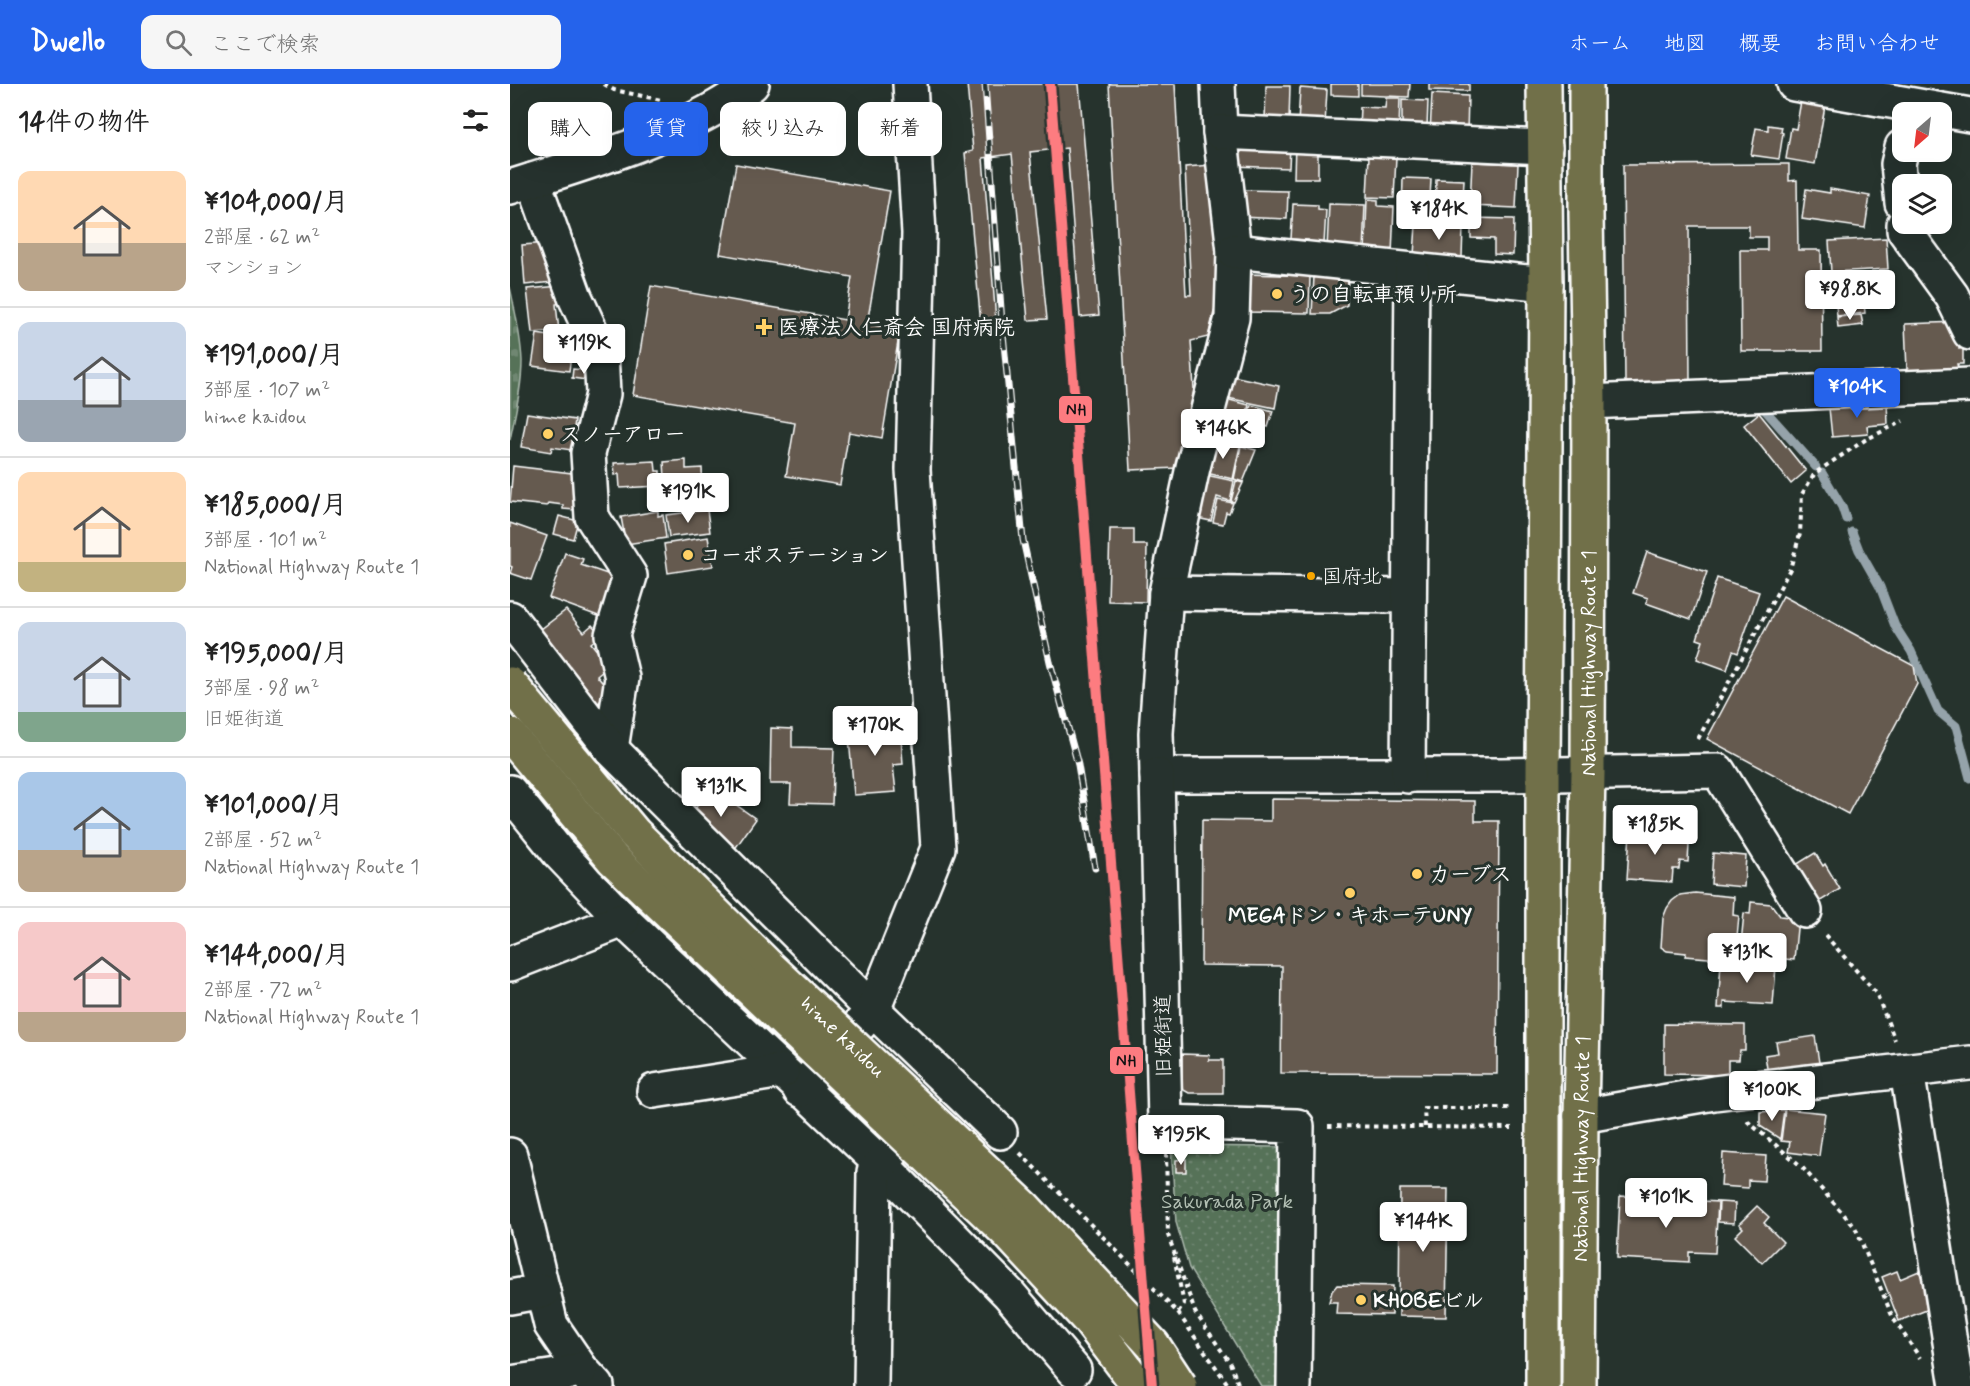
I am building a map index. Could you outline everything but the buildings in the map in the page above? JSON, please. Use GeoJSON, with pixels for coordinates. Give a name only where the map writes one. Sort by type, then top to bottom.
{"type":"FeatureCollection","features":[{"type":"Feature","properties":{"kind":"main road","name":"National Highway Route 1"},"geometry":{"type":"LineString","coordinates":[[1543,1386],[1546,284],[1544,84]]}},
{"type":"Feature","properties":{"kind":"main road","name":"National Highway Route 1"},"geometry":{"type":"LineString","coordinates":[[1579,1386],[1581,1116],[1588,773],[1589,402],[1586,84]]}},
{"type":"Feature","properties":{"kind":"main road","name":"hime kaidou"},"geometry":{"type":"LineString","coordinates":[[510,684],[634,833],[765,963],[1024,1207],[1154,1346],[1180,1386]]}},
{"type":"Feature","properties":{"kind":"main road","name":"hime kaidou"},"geometry":{"type":"LineString","coordinates":[[510,735],[613,859],[1008,1233],[1089,1320],[1139,1386]]}},
{"type":"Feature","properties":{"kind":"street"},"geometry":{"type":"LineString","coordinates":[[708,111],[752,84]]}},
{"type":"Feature","properties":{"kind":"street"},"geometry":{"type":"LineString","coordinates":[[654,1091],[791,1080],[873,1010],[938,848],[913,470],[919,233],[910,84]]}},
{"type":"Feature","properties":{"kind":"street","name":"旧姫街道"},"geometry":{"type":"LineString","coordinates":[[1165,1122],[1156,733],[1166,593],[1193,467],[1232,318],[1234,251],[1220,132],[1218,84]]}},
{"type":"Feature","properties":{"kind":"street"},"geometry":{"type":"LineString","coordinates":[[1794,84],[1892,105]]}},
{"type":"Feature","properties":{"kind":"street"},"geometry":{"type":"LineString","coordinates":[[1952,113],[1970,115]]}},
{"type":"Feature","properties":{"kind":"street"},"geometry":{"type":"LineString","coordinates":[[1220,132],[1545,147]]}},
{"type":"Feature","properties":{"kind":"street"},"geometry":{"type":"LineString","coordinates":[[611,748],[622,678],[612,635],[630,576],[592,517],[588,453],[603,393],[601,354],[522,184],[624,149]]}},
{"type":"Feature","properties":{"kind":"street"},"geometry":{"type":"LineString","coordinates":[[1907,234],[1952,296],[1970,333]]}},
{"type":"Feature","properties":{"kind":"street"},"geometry":{"type":"LineString","coordinates":[[1234,251],[1546,284]]}},
{"type":"Feature","properties":{"kind":"street"},"geometry":{"type":"LineString","coordinates":[[1408,776],[1412,270]]}},
{"type":"Feature","properties":{"kind":"street"},"geometry":{"type":"LineString","coordinates":[[1589,402],[1970,385]]}},
{"type":"Feature","properties":{"kind":"street"},"geometry":{"type":"LineString","coordinates":[[1166,593],[1409,596]]}},
{"type":"Feature","properties":{"kind":"street"},"geometry":{"type":"LineString","coordinates":[[510,618],[611,748],[873,1010],[1009,1141]]}},
{"type":"Feature","properties":{"kind":"street"},"geometry":{"type":"LineString","coordinates":[[1157,775],[1408,776],[1718,771],[1804,911]]}},
{"type":"Feature","properties":{"kind":"street"},"geometry":{"type":"LineString","coordinates":[[510,792],[560,853],[623,920],[880,1164],[1008,1294],[1074,1370]]}},
{"type":"Feature","properties":{"kind":"street"},"geometry":{"type":"LineString","coordinates":[[510,964],[623,920]]}},
{"type":"Feature","properties":{"kind":"street"},"geometry":{"type":"LineString","coordinates":[[1581,1116],[1714,1094],[1970,1063]]}},
{"type":"Feature","properties":{"kind":"street"},"geometry":{"type":"LineString","coordinates":[[1907,1071],[1957,1386]]}},
{"type":"Feature","properties":{"kind":"street"},"geometry":{"type":"LineString","coordinates":[[871,1386],[874,1172],[952,1086]]}},
{"type":"Feature","properties":{"kind":"street"},"geometry":{"type":"LineString","coordinates":[[1165,1122],[1297,1126],[1294,1386]]}},
{"type":"Feature","properties":{"kind":"street"},"geometry":{"type":"LineString","coordinates":[[510,1155],[551,1325],[589,1377]]}},
{"type":"Feature","properties":{"kind":"street"},"geometry":{"type":"LineString","coordinates":[[510,1297],[543,1291]]}},
{"type":"Feature","properties":{"kind":"street"},"geometry":{"type":"LineString","coordinates":[[510,1383],[557,1376],[589,1377]]}},
{"type":"Feature","properties":{"kind":"path"},"geometry":{"type":"LineString","coordinates":[[604,84],[614,90],[666,102]]}},
{"type":"Feature","properties":{"kind":"path"},"geometry":{"type":"LineString","coordinates":[[1680,771],[1790,569],[1800,534],[1802,494],[1815,473],[1865,440],[1913,416]]}},
{"type":"Feature","properties":{"kind":"path"},"geometry":{"type":"LineString","coordinates":[[1804,911],[1876,993],[1907,1071]]}},
{"type":"Feature","properties":{"kind":"path"},"geometry":{"type":"LineString","coordinates":[[1714,1094],[1801,1166],[1855,1227],[1893,1318],[1920,1359],[1928,1366]]}},
{"type":"Feature","properties":{"kind":"path"},"geometry":{"type":"LineString","coordinates":[[1425,1127],[1424,1108],[1512,1108]]}},
{"type":"Feature","properties":{"kind":"path"},"geometry":{"type":"LineString","coordinates":[[1165,1122],[1168,1235],[1184,1304],[1178,1313]]}},
{"type":"Feature","properties":{"kind":"path"},"geometry":{"type":"LineString","coordinates":[[1297,1126],[1520,1128]]}},
{"type":"Feature","properties":{"kind":"path"},"geometry":{"type":"LineString","coordinates":[[1009,1141],[1178,1313],[1229,1386]]}},
{"type":"Feature","properties":{"kind":"path"},"geometry":{"type":"LineString","coordinates":[[1168,1235],[1195,1312],[1230,1363],[1239,1386]]}},
{"type":"Feature","properties":{"kind":"green space"},"geometry":{"type":"Polygon","coordinates":[[[510,287],[519,333],[522,371],[510,440],[510,287]]]}},
{"type":"Feature","properties":{"kind":"green space","name":"Sakurada Park"},"geometry":{"type":"Polygon","coordinates":[[[1171,1146],[1280,1147],[1279,1386],[1261,1386],[1189,1268],[1176,1222],[1171,1146]]]}},
{"type":"Feature","properties":{"kind":"waterway"},"geometry":{"type":"LineString","coordinates":[[1764,409],[1816,467]]}},
{"type":"Feature","properties":{"kind":"waterway"},"geometry":{"type":"LineString","coordinates":[[1822,473],[1842,507],[1846,519]]}},
{"type":"Feature","properties":{"kind":"waterway"},"geometry":{"type":"LineString","coordinates":[[1852,532],[1859,550],[1880,587],[1895,626],[1911,651],[1938,711],[1956,726],[1970,778]]}},
{"type":"Feature","properties":{"kind":"railway"},"geometry":{"type":"LineString","coordinates":[[985,84],[1002,323],[1023,540],[1050,662],[1078,765],[1095,868]]}},
{"type":"Feature","properties":{"kind":"transit line","name":"NH"},"geometry":{"type":"LineString","coordinates":[[1050,84],[1152,1386]]}},
{"type":"Feature","properties":{"kind":"place","name":"うの自転車預り所"},"geometry":{"type":"Point","coordinates":[1277,294]}},
{"type":"Feature","properties":{"kind":"place","name":"医療法人仁斎会 国府病院"},"geometry":{"type":"Point","coordinates":[764,327]}},
{"type":"Feature","properties":{"kind":"place","name":"スノーアロー"},"geometry":{"type":"Point","coordinates":[548,434]}},
{"type":"Feature","properties":{"kind":"place","name":"コーポステーション"},"geometry":{"type":"Point","coordinates":[688,555]}},
{"type":"Feature","properties":{"kind":"place","name":"国府北"},"geometry":{"type":"Point","coordinates":[1311,576]}},
{"type":"Feature","properties":{"kind":"place","name":"カーブス"},"geometry":{"type":"Point","coordinates":[1417,874]}},
{"type":"Feature","properties":{"kind":"place","name":"MEGAドン・キホーテUNY"},"geometry":{"type":"Point","coordinates":[1350,893]}},
{"type":"Feature","properties":{"kind":"place","name":"KHOBEビル"},"geometry":{"type":"Point","coordinates":[1361,1300]}}]}
